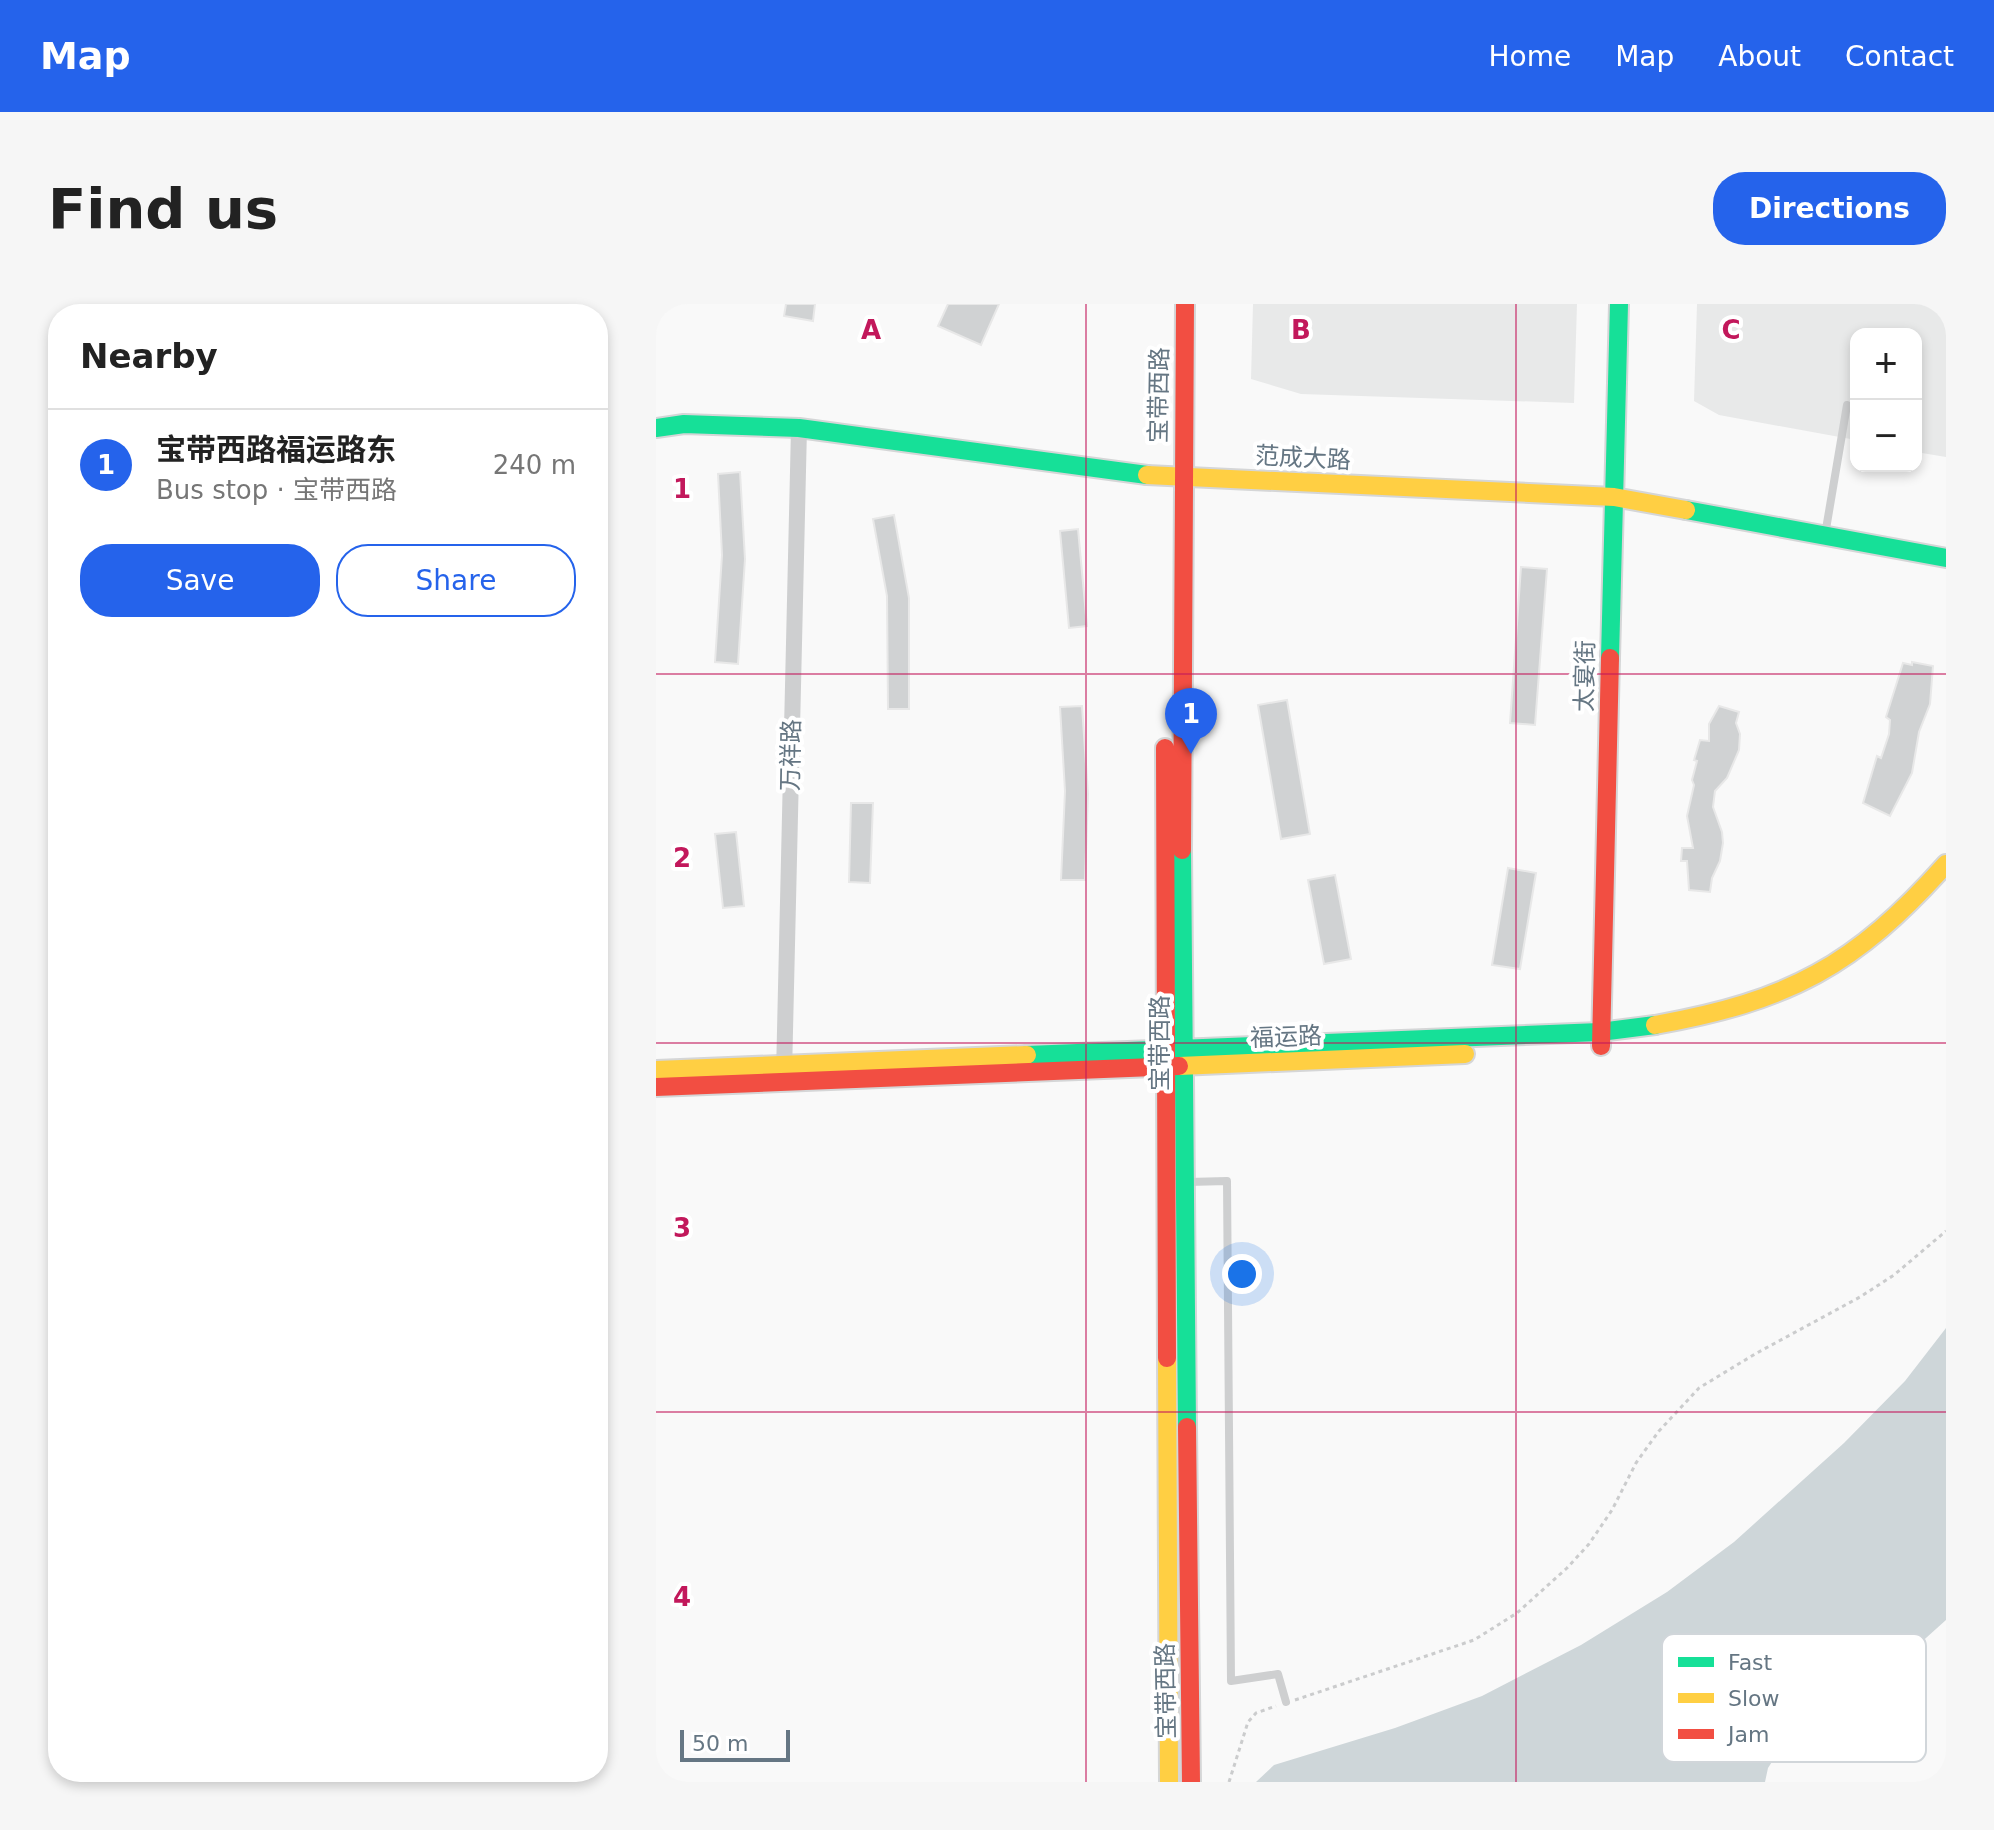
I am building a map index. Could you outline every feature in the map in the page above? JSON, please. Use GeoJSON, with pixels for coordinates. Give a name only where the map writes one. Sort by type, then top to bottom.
{"type":"FeatureCollection","features":[{"type":"Feature","properties":{"kind":"main road","name":"宝带西路"},"geometry":{"type":"LineString","coordinates":[[1168,304],[1185,1182],[1176,1264],[1169,1782]]}},
{"type":"Feature","properties":{"kind":"main road","name":"宝带西路"},"geometry":{"type":"LineString","coordinates":[[1169,470],[1185,304]]}},
{"type":"Feature","properties":{"kind":"main road","name":"太宴街"},"geometry":{"type":"LineString","coordinates":[[1601,1040],[1619,304]]}},
{"type":"Feature","properties":{"kind":"main road","name":"范成大路"},"geometry":{"type":"LineString","coordinates":[[656,428],[684,424],[799,428],[1169,470],[1614,497],[1946,558]]}},
{"type":"Feature","properties":{"kind":"main road","name":"宝带西路"},"geometry":{"type":"LineString","coordinates":[[1165,588],[1164,1057],[1176,1264],[1191,1782]]}},
{"type":"Feature","properties":{"kind":"main road","name":"福运路"},"geometry":{"type":"LineString","coordinates":[[1601,1040],[1761,1002],[1826,971],[1882,931],[1946,864]]}},
{"type":"Feature","properties":{"kind":"main road"},"geometry":{"type":"LineString","coordinates":[[1926,912],[1946,890]]}},
{"type":"Feature","properties":{"kind":"main road"},"geometry":{"type":"LineString","coordinates":[[1809,998],[1834,985]]}},
{"type":"Feature","properties":{"kind":"main road","name":"福运路"},"geometry":{"type":"LineString","coordinates":[[656,1087],[784,1074],[1601,1040],[1666,1041]]}},
{"type":"Feature","properties":{"kind":"main road","name":"福运路"},"geometry":{"type":"LineString","coordinates":[[656,1070],[784,1074]]}},
{"type":"Feature","properties":{"kind":"street","name":"万祥路"},"geometry":{"type":"LineString","coordinates":[[784,1074],[799,428]]}},
{"type":"Feature","properties":{"kind":"lane"},"geometry":{"type":"LineString","coordinates":[[1825,535],[1847,405]]}},
{"type":"Feature","properties":{"kind":"lane"},"geometry":{"type":"LineString","coordinates":[[1185,1182],[1227,1181],[1231,1681],[1278,1674],[1286,1702]]}},
{"type":"Feature","properties":{"kind":"path"},"geometry":{"type":"LineString","coordinates":[[1229,1782],[1248,1722],[1256,1713],[1474,1640],[1517,1613],[1589,1544],[1612,1510],[1636,1463],[1659,1431],[1699,1388],[1860,1297],[1894,1275],[1946,1231]]}},
{"type":"Feature","properties":{"kind":"shaded area"},"geometry":{"type":"Polygon","coordinates":[[[1253,304],[1577,304],[1574,403],[1301,394],[1251,379],[1253,304]]]}},
{"type":"Feature","properties":{"kind":"shaded area"},"geometry":{"type":"Polygon","coordinates":[[[1697,304],[1946,304],[1946,457],[1922,453],[1922,328],[1850,328],[1850,439],[1719,415],[1694,401],[1697,304]]]}},
{"type":"Feature","properties":{"kind":"shaded area"},"geometry":{"type":"Polygon","coordinates":[[[1946,1328],[1946,1620],[1926,1638],[1926,1634],[1662,1634],[1662,1762],[1772,1762],[1765,1782],[1256,1782],[1274,1765],[1395,1728],[1482,1696],[1581,1645],[1667,1592],[1734,1542],[1844,1443],[1905,1381],[1946,1328]]]}},
{"type":"Feature","properties":{"kind":"building"},"geometry":{"type":"Polygon","coordinates":[[[786,304],[815,304],[813,321],[784,316],[786,304]]]}},
{"type":"Feature","properties":{"kind":"building"},"geometry":{"type":"Polygon","coordinates":[[[948,304],[999,304],[981,345],[938,326],[948,304]]]}},
{"type":"Feature","properties":{"kind":"building"},"geometry":{"type":"Polygon","coordinates":[[[740,472],[745,559],[738,664],[715,662],[722,555],[718,474],[740,472]]]}},
{"type":"Feature","properties":{"kind":"building"},"geometry":{"type":"Polygon","coordinates":[[[894,515],[909,598],[909,709],[888,709],[887,596],[873,519],[894,515]]]}},
{"type":"Feature","properties":{"kind":"building"},"geometry":{"type":"Polygon","coordinates":[[[1078,529],[1087,626],[1069,628],[1060,531],[1078,529]]]}},
{"type":"Feature","properties":{"kind":"building"},"geometry":{"type":"Polygon","coordinates":[[[1521,567],[1547,569],[1535,725],[1510,723],[1521,567]]]}},
{"type":"Feature","properties":{"kind":"building"},"geometry":{"type":"Polygon","coordinates":[[[1912,662],[1933,666],[1930,704],[1919,732],[1912,773],[1890,816],[1863,803],[1877,756],[1881,758],[1889,734],[1890,720],[1886,717],[1903,663],[1912,665],[1912,662]]]}},
{"type":"Feature","properties":{"kind":"building"},"geometry":{"type":"Polygon","coordinates":[[[1287,700],[1310,834],[1281,839],[1258,705],[1287,700]]]}},
{"type":"Feature","properties":{"kind":"building"},"geometry":{"type":"Polygon","coordinates":[[[1082,706],[1088,794],[1085,880],[1061,880],[1065,791],[1060,707],[1082,706]]]}},
{"type":"Feature","properties":{"kind":"building"},"geometry":{"type":"Polygon","coordinates":[[[1719,706],[1739,712],[1736,723],[1740,734],[1739,750],[1727,778],[1715,791],[1713,807],[1723,843],[1710,892],[1689,890],[1687,861],[1681,861],[1682,848],[1693,848],[1687,816],[1697,761],[1694,760],[1700,740],[1709,741],[1709,724],[1719,706]]]}},
{"type":"Feature","properties":{"kind":"building"},"geometry":{"type":"Polygon","coordinates":[[[851,803],[873,803],[870,883],[849,882],[851,803]]]}},
{"type":"Feature","properties":{"kind":"building"},"geometry":{"type":"Polygon","coordinates":[[[736,832],[744,906],[723,908],[715,834],[736,832]]]}},
{"type":"Feature","properties":{"kind":"building"},"geometry":{"type":"Polygon","coordinates":[[[1508,868],[1536,873],[1520,969],[1492,965],[1508,868]]]}},
{"type":"Feature","properties":{"kind":"building"},"geometry":{"type":"Polygon","coordinates":[[[1335,875],[1351,959],[1324,964],[1308,880],[1335,875]]]}},
{"type":"Feature","properties":{"kind":"traffic: fast"},"geometry":{"type":"LineString","coordinates":[[1610,658],[1619,304]]}},
{"type":"Feature","properties":{"kind":"traffic: fast"},"geometry":{"type":"LineString","coordinates":[[656,428],[684,424],[799,428],[1147,475]]}},
{"type":"Feature","properties":{"kind":"traffic: fast"},"geometry":{"type":"LineString","coordinates":[[1686,510],[1946,558]]}},
{"type":"Feature","properties":{"kind":"traffic: fast"},"geometry":{"type":"LineString","coordinates":[[1182,850],[1187,1427]]}},
{"type":"Feature","properties":{"kind":"traffic: fast"},"geometry":{"type":"LineString","coordinates":[[1027,1055],[1600,1032],[1655,1025]]}},
{"type":"Feature","properties":{"kind":"traffic: slow"},"geometry":{"type":"LineString","coordinates":[[1147,475],[1614,497],[1686,510]]}},
{"type":"Feature","properties":{"kind":"traffic: slow"},"geometry":{"type":"LineString","coordinates":[[1655,1025],[1744,1004],[1817,974],[1881,929],[1946,864]]}},
{"type":"Feature","properties":{"kind":"traffic: slow"},"geometry":{"type":"LineString","coordinates":[[1179,1066],[1465,1054]]}},
{"type":"Feature","properties":{"kind":"traffic: slow"},"geometry":{"type":"LineString","coordinates":[[656,1070],[1027,1055]]}},
{"type":"Feature","properties":{"kind":"traffic: slow"},"geometry":{"type":"LineString","coordinates":[[1167,1358],[1169,1782]]}},
{"type":"Feature","properties":{"kind":"traffic: jam"},"geometry":{"type":"LineString","coordinates":[[1182,850],[1185,304]]}},
{"type":"Feature","properties":{"kind":"traffic: jam"},"geometry":{"type":"LineString","coordinates":[[1601,1046],[1610,658]]}},
{"type":"Feature","properties":{"kind":"traffic: jam"},"geometry":{"type":"LineString","coordinates":[[1165,748],[1167,1358]]}},
{"type":"Feature","properties":{"kind":"traffic: jam"},"geometry":{"type":"LineString","coordinates":[[656,1087],[1179,1066]]}},
{"type":"Feature","properties":{"kind":"traffic: jam"},"geometry":{"type":"LineString","coordinates":[[1187,1427],[1191,1782]]}},
{"type":"Feature","properties":{"kind":"place","name":"宝带西路福运路东"},"geometry":{"type":"Point","coordinates":[1191,754]}}]}
